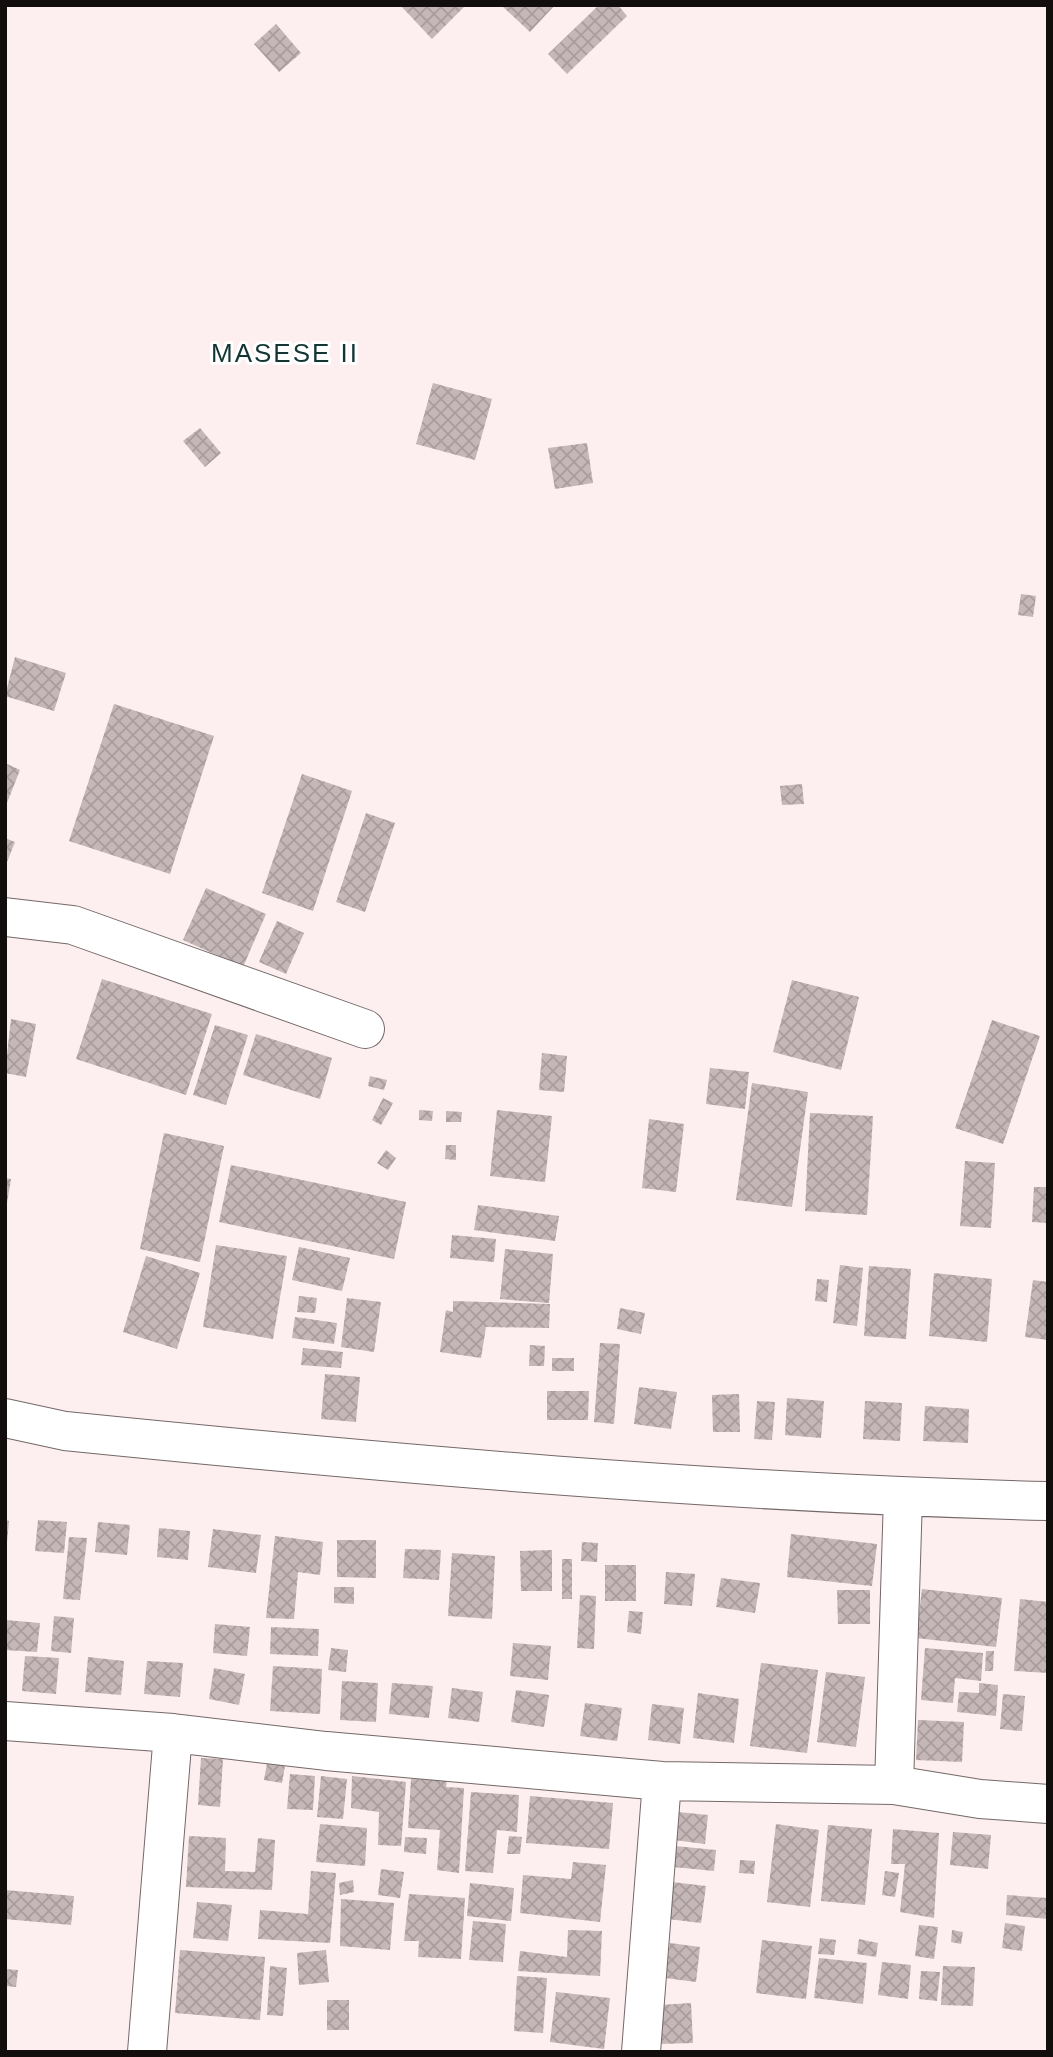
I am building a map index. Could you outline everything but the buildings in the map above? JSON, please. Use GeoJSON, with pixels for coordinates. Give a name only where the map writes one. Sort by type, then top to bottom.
{"type":"FeatureCollection","features":[{"type":"Feature","properties":{"kind":"street"},"geometry":{"type":"LineString","coordinates":[[5,917],[73,925],[365,1029]]}},
{"type":"Feature","properties":{"kind":"street"},"geometry":{"type":"LineString","coordinates":[[5,1418],[65,1431],[489,1472],[903,1497],[1048,1501]]}},
{"type":"Feature","properties":{"kind":"street"},"geometry":{"type":"LineString","coordinates":[[894,1785],[903,1497]]}},
{"type":"Feature","properties":{"kind":"street"},"geometry":{"type":"LineString","coordinates":[[5,1721],[173,1733],[326,1751],[662,1781],[894,1785],[980,1799],[1048,1804]]}},
{"type":"Feature","properties":{"kind":"street"},"geometry":{"type":"LineString","coordinates":[[147,2052],[173,1733]]}},
{"type":"Feature","properties":{"kind":"street"},"geometry":{"type":"LineString","coordinates":[[641,2052],[662,1781]]}},
{"type":"Feature","properties":{"kind":"district","name":"MASESE II"},"geometry":{"type":"Point","coordinates":[285,353]}}]}
